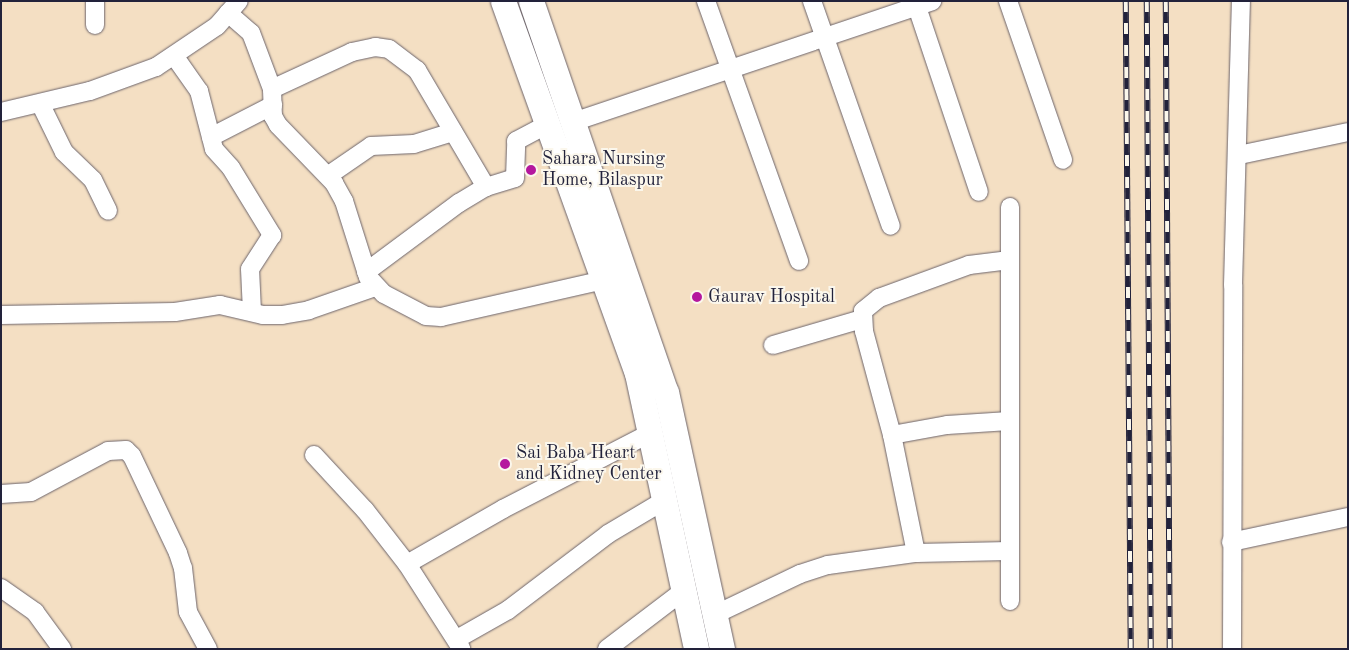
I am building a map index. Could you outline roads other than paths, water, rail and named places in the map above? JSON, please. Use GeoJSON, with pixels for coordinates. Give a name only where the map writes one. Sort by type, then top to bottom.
{"type":"FeatureCollection","features":[{"type":"Feature","properties":{"kind":"main road"},"geometry":{"type":"LineString","coordinates":[[503,1],[548,124],[571,152],[666,392],[722,649]]}},
{"type":"Feature","properties":{"kind":"main road"},"geometry":{"type":"LineString","coordinates":[[531,1],[573,122],[571,152],[604,280],[637,373],[652,432],[696,649]]}},
{"type":"Feature","properties":{"kind":"street"},"geometry":{"type":"LineString","coordinates":[[95,1],[95,25]]}},
{"type":"Feature","properties":{"kind":"street"},"geometry":{"type":"LineString","coordinates":[[706,1],[799,261]]}},
{"type":"Feature","properties":{"kind":"street"},"geometry":{"type":"LineString","coordinates":[[812,1],[891,226]]}},
{"type":"Feature","properties":{"kind":"street"},"geometry":{"type":"LineString","coordinates":[[1008,1],[1063,160]]}},
{"type":"Feature","properties":{"kind":"street"},"geometry":{"type":"LineString","coordinates":[[1232,649],[1233,285],[1239,156],[1240,1]]}},
{"type":"Feature","properties":{"kind":"street"},"geometry":{"type":"LineString","coordinates":[[573,122],[921,3],[979,192]]}},
{"type":"Feature","properties":{"kind":"street"},"geometry":{"type":"LineString","coordinates":[[1,112],[41,105],[98,88],[175,57],[234,7],[250,33],[272,97],[278,125],[329,175],[344,201],[371,280],[416,312],[441,317],[604,280]]}},
{"type":"Feature","properties":{"kind":"street"},"geometry":{"type":"LineString","coordinates":[[211,137],[272,97],[352,52],[375,47],[388,49],[417,70],[453,132],[469,154],[486,187]]}},
{"type":"Feature","properties":{"kind":"street"},"geometry":{"type":"LineString","coordinates":[[175,57],[198,90],[218,156],[231,168],[272,235],[250,269],[252,312]]}},
{"type":"Feature","properties":{"kind":"street"},"geometry":{"type":"LineString","coordinates":[[41,105],[64,152],[93,180],[108,211]]}},
{"type":"Feature","properties":{"kind":"street"},"geometry":{"type":"LineString","coordinates":[[1,315],[175,312],[220,304],[252,312],[282,315],[309,310],[371,280],[431,223],[486,187],[515,178],[516,141],[548,124]]}},
{"type":"Feature","properties":{"kind":"street"},"geometry":{"type":"LineString","coordinates":[[329,175],[371,146],[414,144],[453,132]]}},
{"type":"Feature","properties":{"kind":"street"},"geometry":{"type":"LineString","coordinates":[[1239,156],[1348,132]]}},
{"type":"Feature","properties":{"kind":"street"},"geometry":{"type":"LineString","coordinates":[[1010,207],[1010,602]]}},
{"type":"Feature","properties":{"kind":"street"},"geometry":{"type":"LineString","coordinates":[[916,553],[892,435],[862,319],[868,304],[879,298],[969,265],[1010,260]]}},
{"type":"Feature","properties":{"kind":"street"},"geometry":{"type":"LineString","coordinates":[[773,345],[862,319]]}},
{"type":"Feature","properties":{"kind":"street"},"geometry":{"type":"LineString","coordinates":[[892,435],[947,424],[1009,421]]}},
{"type":"Feature","properties":{"kind":"street"},"geometry":{"type":"LineString","coordinates":[[407,564],[503,509],[652,432]]}},
{"type":"Feature","properties":{"kind":"street"},"geometry":{"type":"LineString","coordinates":[[1,494],[31,492],[108,451],[126,450],[132,456],[178,553],[183,568],[188,612],[208,649]]}},
{"type":"Feature","properties":{"kind":"street"},"geometry":{"type":"LineString","coordinates":[[314,455],[365,510],[407,564],[459,644],[508,610],[608,534],[665,500]]}},
{"type":"Feature","properties":{"kind":"street"},"geometry":{"type":"LineString","coordinates":[[1231,542],[1348,517]]}},
{"type":"Feature","properties":{"kind":"street"},"geometry":{"type":"LineString","coordinates":[[714,615],[800,574],[828,565],[916,553],[1009,551]]}},
{"type":"Feature","properties":{"kind":"street"},"geometry":{"type":"LineString","coordinates":[[1,588],[35,612],[62,649]]}},
{"type":"Feature","properties":{"kind":"street"},"geometry":{"type":"LineString","coordinates":[[607,649],[683,591]]}},
{"type":"Feature","properties":{"kind":"railway"},"geometry":{"type":"LineString","coordinates":[[1126,1],[1131,649]]}},
{"type":"Feature","properties":{"kind":"railway"},"geometry":{"type":"LineString","coordinates":[[1147,1],[1151,649]]}},
{"type":"Feature","properties":{"kind":"railway"},"geometry":{"type":"LineString","coordinates":[[1166,1],[1170,649]]}},
{"type":"Feature","properties":{"kind":"place","name":"Sahara Nursing Home, Bilaspur"},"geometry":{"type":"Point","coordinates":[531,170]}},
{"type":"Feature","properties":{"kind":"place","name":"Gaurav Hospital"},"geometry":{"type":"Point","coordinates":[697,297]}},
{"type":"Feature","properties":{"kind":"place","name":"Sai Baba Heart and Kidney Center"},"geometry":{"type":"Point","coordinates":[505,464]}}]}
